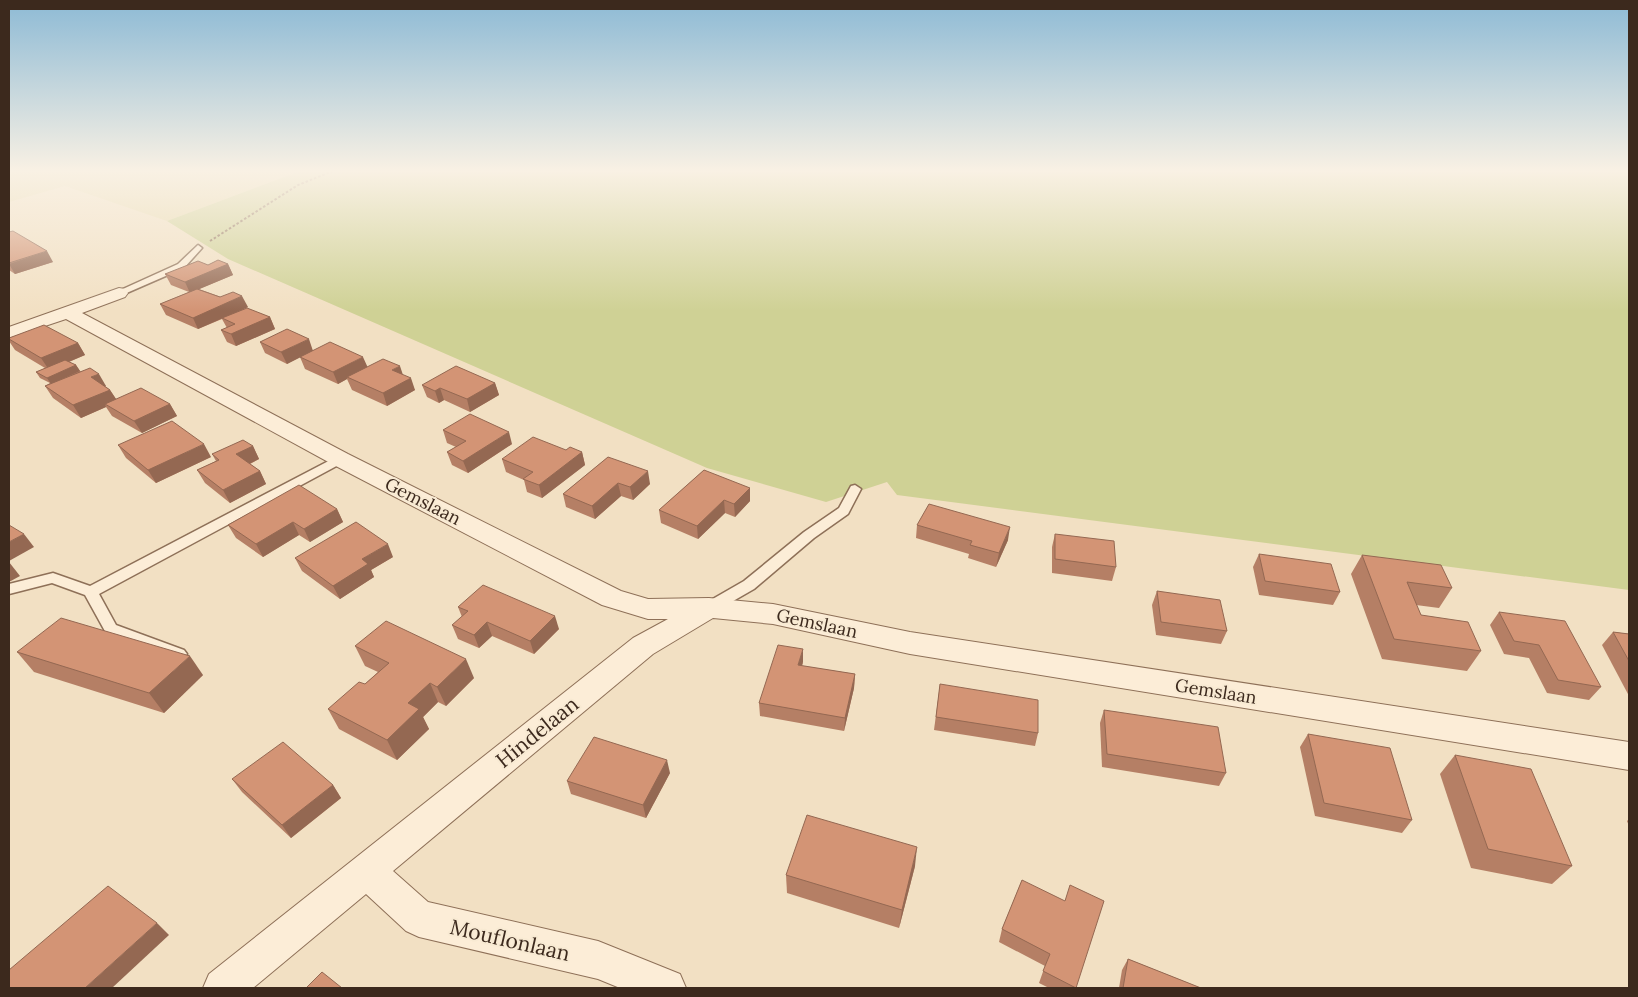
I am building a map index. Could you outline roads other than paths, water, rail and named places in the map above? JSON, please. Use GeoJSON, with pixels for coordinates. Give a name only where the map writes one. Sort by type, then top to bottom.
{"type":"FeatureCollection","features":[{"type":"Feature","properties":{"kind":"street"},"geometry":{"type":"LineString","coordinates":[[9,333],[119,293]]}},
{"type":"Feature","properties":{"kind":"street","name":"Gemslaan"},"geometry":{"type":"LineString","coordinates":[[67,312],[340,459],[612,598],[648,609],[709,608],[773,614],[910,643],[1629,756]]}},
{"type":"Feature","properties":{"kind":"street","name":"Hindelaan"},"geometry":{"type":"LineString","coordinates":[[223,988],[643,646],[709,608]]}},
{"type":"Feature","properties":{"kind":"street","name":"Mouflonlaan"},"geometry":{"type":"LineString","coordinates":[[367,872],[419,918],[598,960],[666,988]]}},
{"type":"Feature","properties":{"kind":"lane"},"geometry":{"type":"LineString","coordinates":[[119,293],[181,266],[198,248]]}},
{"type":"Feature","properties":{"kind":"lane"},"geometry":{"type":"LineString","coordinates":[[91,592],[340,459]]}},
{"type":"Feature","properties":{"kind":"lane","name":"Hindelaan"},"geometry":{"type":"LineString","coordinates":[[709,608],[749,584],[809,535],[844,511],[855,488]]}},
{"type":"Feature","properties":{"kind":"lane"},"geometry":{"type":"LineString","coordinates":[[10,589],[54,578],[91,592],[99,610],[111,629],[191,658]]}}]}
